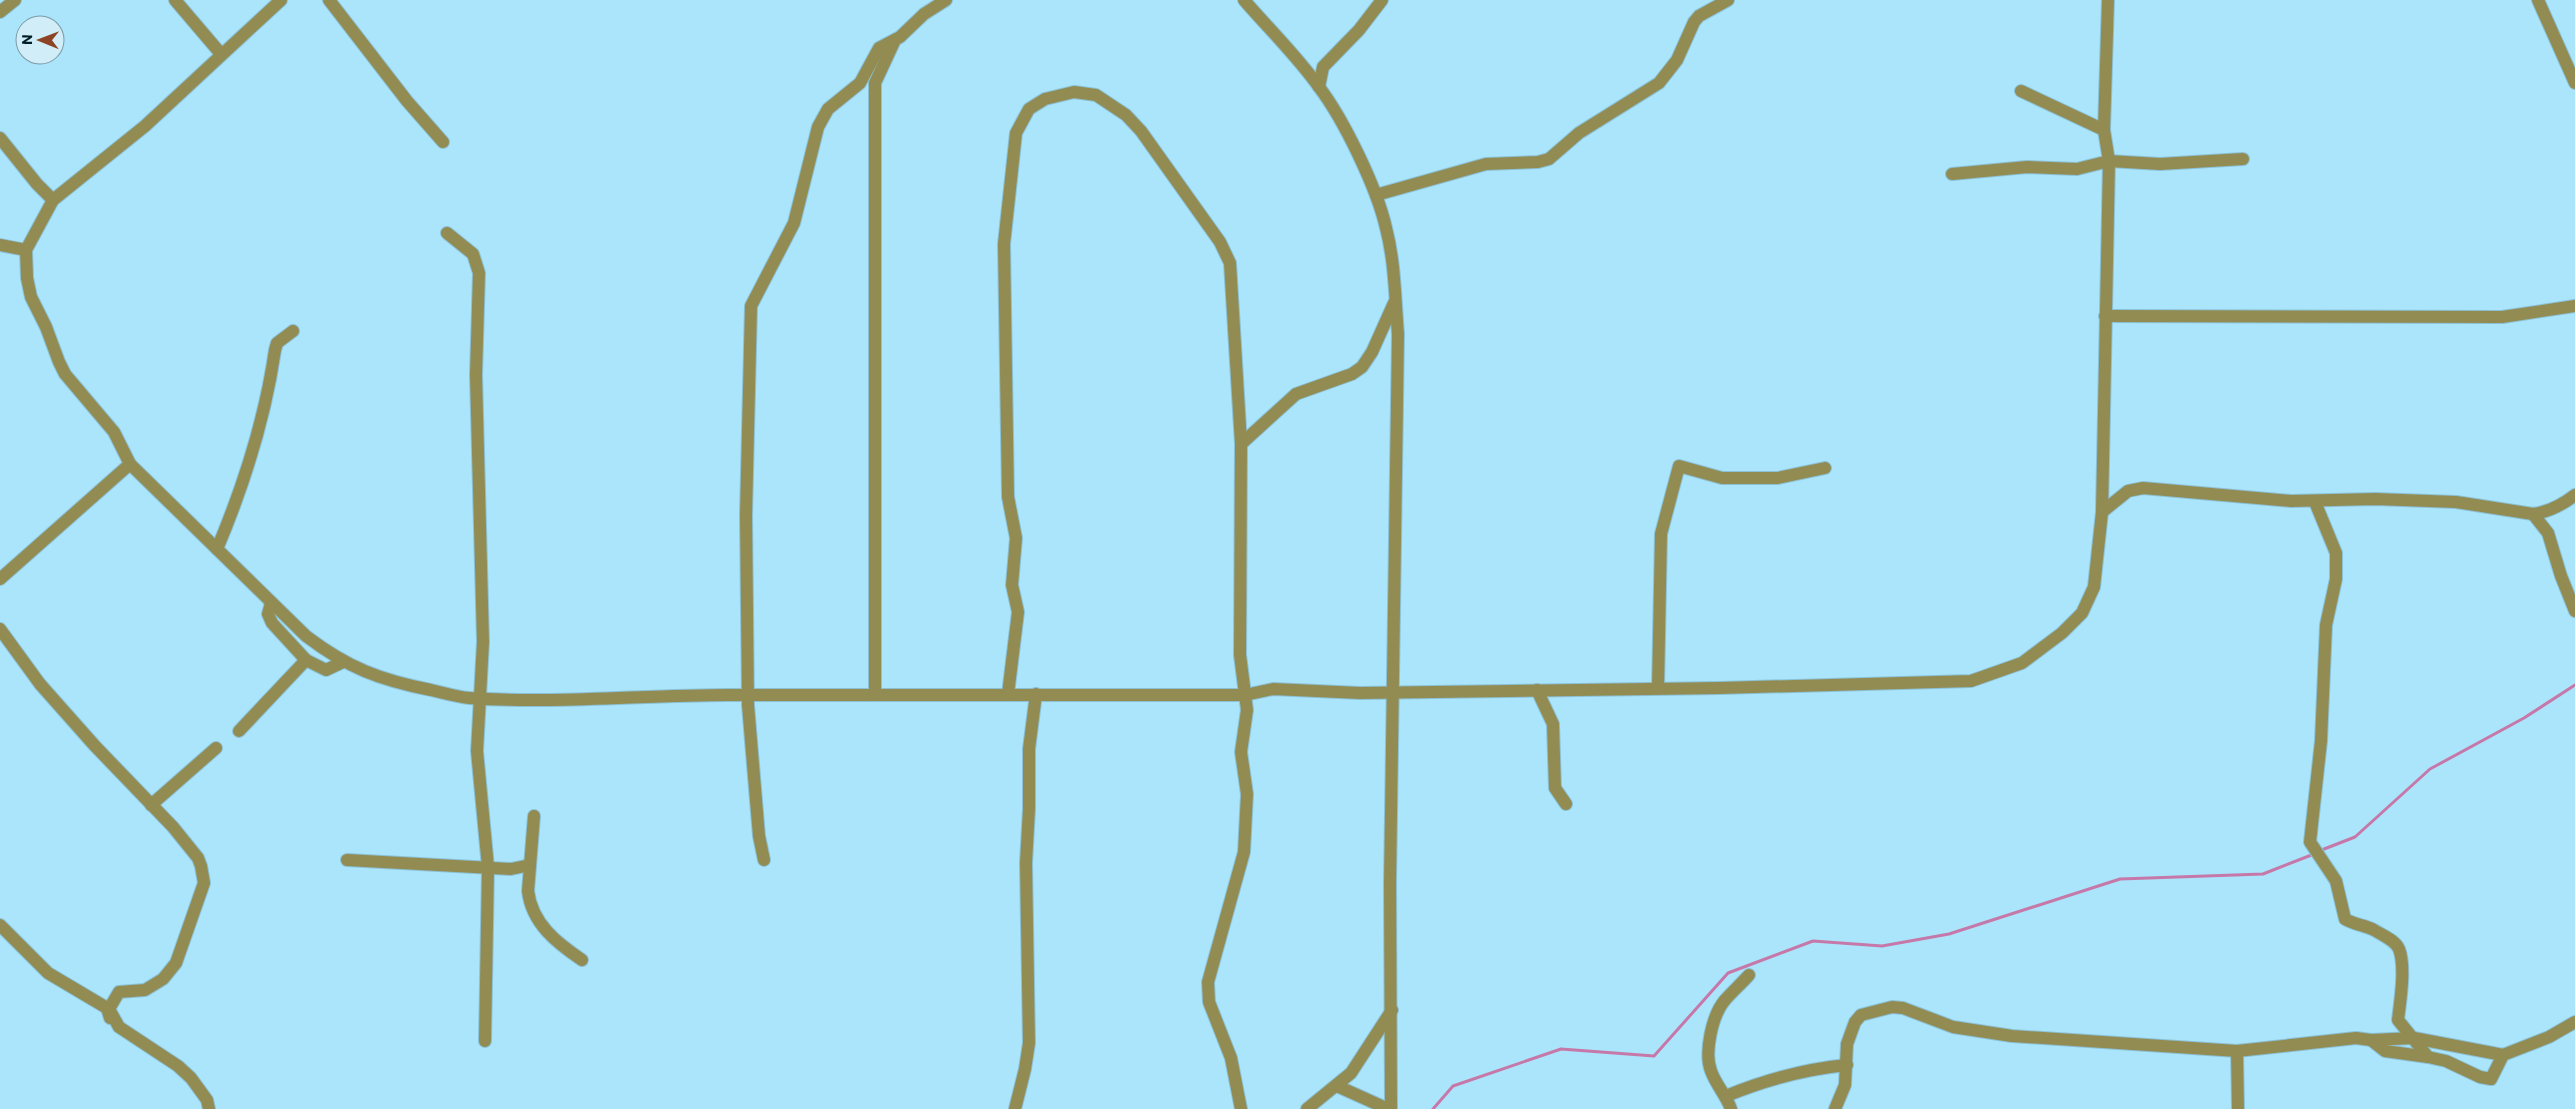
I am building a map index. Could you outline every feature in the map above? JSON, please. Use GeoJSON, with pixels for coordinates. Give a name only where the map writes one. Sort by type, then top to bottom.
{"type":"FeatureCollection","features":[{"type":"Feature","properties":{"kind":"street"},"geometry":{"type":"LineString","coordinates":[[0,12],[14,0]]}},
{"type":"Feature","properties":{"kind":"street"},"geometry":{"type":"LineString","coordinates":[[175,0],[221,54]]}},
{"type":"Feature","properties":{"kind":"street"},"geometry":{"type":"LineString","coordinates":[[281,0],[145,126],[53,200],[36,228],[26,250],[27,278],[31,297],[46,327],[65,374],[114,432],[130,464],[306,636],[343,662],[367,673],[405,685],[468,698],[571,699],[748,695],[1245,695],[1273,689],[1360,693],[1972,681],[2022,663],[2062,633],[2082,613],[2094,587],[2102,512],[2109,161],[2104,130],[2108,0]]}},
{"type":"Feature","properties":{"kind":"street"},"geometry":{"type":"LineString","coordinates":[[329,0],[407,101],[443,142]]}},
{"type":"Feature","properties":{"kind":"street"},"geometry":{"type":"LineString","coordinates":[[764,860],[759,836],[748,695],[746,514],[751,306],[794,223],[818,127],[824,114],[831,104],[860,83],[879,48],[906,33],[924,14],[946,0]]}},
{"type":"Feature","properties":{"kind":"street"},"geometry":{"type":"LineString","coordinates":[[1244,0],[1319,87],[1345,132],[1376,195],[1386,228],[1396,299],[1398,334],[1395,692],[1390,883],[1392,1010],[1389,1109],[1337,1086]]}},
{"type":"Feature","properties":{"kind":"street"},"geometry":{"type":"LineString","coordinates":[[1319,87],[1323,67],[1359,30],[1382,0]]}},
{"type":"Feature","properties":{"kind":"street"},"geometry":{"type":"LineString","coordinates":[[1376,195],[1486,164],[1538,162],[1549,159],[1579,133],[1659,83],[1677,60],[1694,22],[1706,12],[1728,0]]}},
{"type":"Feature","properties":{"kind":"street"},"geometry":{"type":"LineString","coordinates":[[2538,0],[2575,83]]}},
{"type":"Feature","properties":{"kind":"street"},"geometry":{"type":"LineString","coordinates":[[875,695],[875,83],[895,40]]}},
{"type":"Feature","properties":{"kind":"street"},"geometry":{"type":"LineString","coordinates":[[2022,91],[2104,130]]}},
{"type":"Feature","properties":{"kind":"street"},"geometry":{"type":"LineString","coordinates":[[1008,694],[1018,612],[1012,585],[1016,538],[1008,497],[1004,238],[1016,133],[1028,109],[1044,99],[1074,92],[1096,95],[1126,115],[1141,130],[1220,242],[1230,263],[1241,444],[1240,655],[1247,721],[1241,752],[1246,794],[1244,852],[1208,982],[1209,1002],[1231,1058],[1241,1109]]}},
{"type":"Feature","properties":{"kind":"street"},"geometry":{"type":"LineString","coordinates":[[0,138],[37,184],[53,200]]}},
{"type":"Feature","properties":{"kind":"street"},"geometry":{"type":"LineString","coordinates":[[1952,174],[2027,167],[2077,169],[2109,161],[2160,164],[2243,159]]}},
{"type":"Feature","properties":{"kind":"street"},"geometry":{"type":"LineString","coordinates":[[447,233],[473,254],[479,273],[476,375],[483,642],[478,751],[488,867],[485,1041]]}},
{"type":"Feature","properties":{"kind":"street"},"geometry":{"type":"LineString","coordinates":[[0,245],[26,250]]}},
{"type":"Feature","properties":{"kind":"street"},"geometry":{"type":"LineString","coordinates":[[1241,444],[1296,394],[1352,374],[1362,367],[1372,352],[1396,299]]}},
{"type":"Feature","properties":{"kind":"street"},"geometry":{"type":"LineString","coordinates":[[2105,316],[2502,317],[2575,306]]}},
{"type":"Feature","properties":{"kind":"street"},"geometry":{"type":"LineString","coordinates":[[217,549],[234,509],[262,422],[277,343],[294,331]]}},
{"type":"Feature","properties":{"kind":"street"},"geometry":{"type":"LineString","coordinates":[[0,579],[130,464]]}},
{"type":"Feature","properties":{"kind":"street"},"geometry":{"type":"LineString","coordinates":[[1658,688],[1661,534],[1679,466],[1722,478],[1778,478],[1825,468]]}},
{"type":"Feature","properties":{"kind":"street"},"geometry":{"type":"LineString","coordinates":[[2102,512],[2128,491],[2143,488],[2315,502],[2375,499],[2456,502],[2533,514],[2544,513],[2562,505],[2575,495]]}},
{"type":"Feature","properties":{"kind":"street"},"geometry":{"type":"LineString","coordinates":[[2315,502],[2336,553],[2336,579],[2326,625],[2321,741],[2310,842],[2336,881],[2345,919],[2390,939],[2399,949],[2402,986],[2398,1020],[2428,1057]]}},
{"type":"Feature","properties":{"kind":"street"},"geometry":{"type":"LineString","coordinates":[[2533,514],[2548,533],[2561,576],[2575,611]]}},
{"type":"Feature","properties":{"kind":"street"},"geometry":{"type":"LineString","coordinates":[[271,603],[268,610],[272,624],[306,660],[326,670],[343,662]]}},
{"type":"Feature","properties":{"kind":"street"},"geometry":{"type":"LineString","coordinates":[[0,629],[40,684],[198,858],[204,883],[178,956],[163,979],[145,990],[119,992],[109,1009],[119,1027],[178,1066],[191,1078],[207,1100],[209,1109]]}},
{"type":"Feature","properties":{"kind":"street"},"geometry":{"type":"LineString","coordinates":[[239,731],[306,660]]}},
{"type":"Feature","properties":{"kind":"street"},"geometry":{"type":"LineString","coordinates":[[1537,690],[1553,724],[1556,788],[1566,804]]}},
{"type":"Feature","properties":{"kind":"street"},"geometry":{"type":"LineString","coordinates":[[1015,1109],[1026,1068],[1029,1043],[1026,863],[1029,809],[1029,749],[1036,694]]}},
{"type":"Feature","properties":{"kind":"street"},"geometry":{"type":"LineString","coordinates":[[151,805],[216,748]]}},
{"type":"Feature","properties":{"kind":"street"},"geometry":{"type":"LineString","coordinates":[[534,816],[528,891],[533,912],[556,942],[582,960]]}},
{"type":"Feature","properties":{"kind":"street"},"geometry":{"type":"LineString","coordinates":[[347,860],[520,869],[530,865]]}},
{"type":"Feature","properties":{"kind":"street"},"geometry":{"type":"LineString","coordinates":[[0,925],[48,973],[107,1008],[116,1026],[179,1075],[191,1078]]}},
{"type":"Feature","properties":{"kind":"street"},"geometry":{"type":"LineString","coordinates":[[1730,1109],[1726,1096],[1709,1064],[1711,1042],[1716,1015],[1724,1001],[1749,976]]}},
{"type":"Feature","properties":{"kind":"street"},"geometry":{"type":"LineString","coordinates":[[1835,1109],[1845,1085],[1847,1044],[1855,1022],[1861,1015],[1892,1007],[1903,1008],[1953,1027],[2012,1036],[2237,1051],[2346,1039],[2414,1038],[2503,1055],[2549,1037],[2575,1022]]}},
{"type":"Feature","properties":{"kind":"street"},"geometry":{"type":"LineString","coordinates":[[1307,1109],[1351,1073],[1392,1010]]}},
{"type":"Feature","properties":{"kind":"street"},"geometry":{"type":"LineString","coordinates":[[2371,1040],[2385,1051],[2446,1061],[2486,1079],[2492,1079],[2503,1055]]}},
{"type":"Feature","properties":{"kind":"street"},"geometry":{"type":"LineString","coordinates":[[2237,1051],[2238,1109]]}},
{"type":"Feature","properties":{"kind":"street"},"geometry":{"type":"LineString","coordinates":[[1726,1096],[1762,1082],[1820,1068],[1847,1065]]}},
{"type":"Feature","properties":{"kind":"waterway"},"geometry":{"type":"LineString","coordinates":[[2319,851],[2355,837],[2430,769],[2524,718],[2575,685]]}},
{"type":"Feature","properties":{"kind":"waterway"},"geometry":{"type":"LineString","coordinates":[[1433,1109],[1453,1086],[1561,1049],[1654,1056],[1728,973],[1813,941],[1882,946],[1949,934],[2120,879],[2263,874],[2314,854]]}}]}
